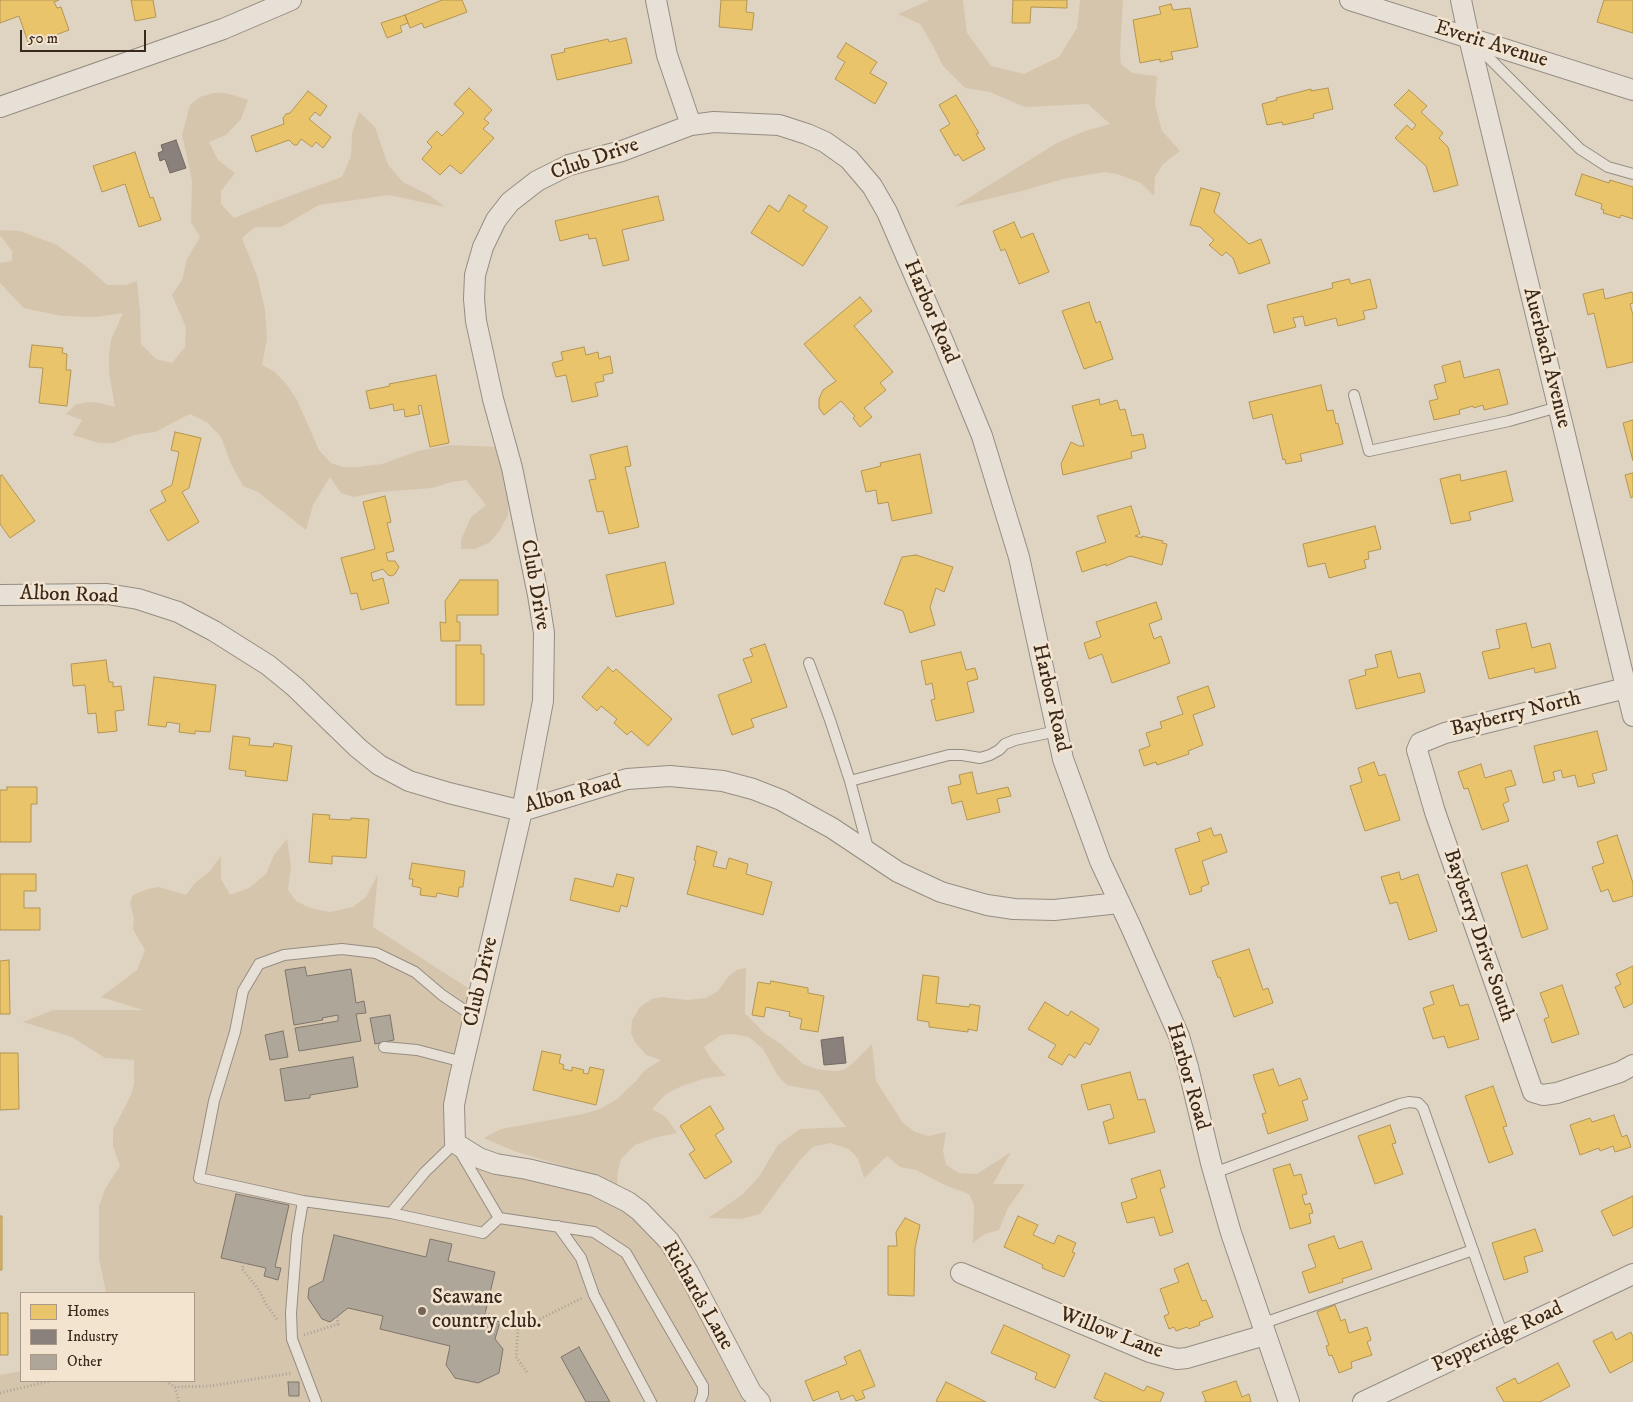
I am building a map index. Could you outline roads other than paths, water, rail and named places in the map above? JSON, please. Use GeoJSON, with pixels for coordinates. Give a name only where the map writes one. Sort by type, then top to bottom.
{"type":"FeatureCollection","features":[{"type":"Feature","properties":{"kind":"street"},"geometry":{"type":"LineString","coordinates":[[0,107],[223,29],[291,0]]}},
{"type":"Feature","properties":{"kind":"street"},"geometry":{"type":"LineString","coordinates":[[656,0],[667,55],[691,125]]}},
{"type":"Feature","properties":{"kind":"street","name":"Everit Avenue"},"geometry":{"type":"LineString","coordinates":[[1350,0],[1633,90]]}},
{"type":"Feature","properties":{"kind":"street","name":"Auerbach Avenue"},"geometry":{"type":"LineString","coordinates":[[1461,0],[1633,716]]}},
{"type":"Feature","properties":{"kind":"street","name":"Harbor Road"},"geometry":{"type":"LineString","coordinates":[[691,125],[714,122],[779,125],[825,142],[849,160],[872,186],[894,229],[982,436],[1019,557],[1063,759],[1100,861],[1179,1036],[1231,1233],[1289,1402]]}},
{"type":"Feature","properties":{"kind":"street","name":"Club Drive"},"geometry":{"type":"LineString","coordinates":[[455,1143],[454,1105],[522,812],[543,700],[544,633],[538,595],[512,468],[493,399],[476,321],[474,299],[475,275],[483,247],[496,220],[510,202],[537,181],[569,165],[622,151],[691,125]]}},
{"type":"Feature","properties":{"kind":"street","name":"Albon Road"},"geometry":{"type":"LineString","coordinates":[[0,594],[107,594],[138,599],[178,612],[214,631],[268,665],[295,687],[358,748],[379,765],[409,781],[449,794],[522,812],[627,779],[670,776],[723,781],[753,789],[781,800],[832,828],[898,872],[941,892],[1014,909],[1054,910],[1119,903]]}},
{"type":"Feature","properties":{"kind":"street","name":"Bayberry North"},"geometry":{"type":"LineString","coordinates":[[1419,756],[1417,750],[1420,743],[1444,733],[1626,688]]}},
{"type":"Feature","properties":{"kind":"street","name":"Bayberry Drive South"},"geometry":{"type":"LineString","coordinates":[[1419,756],[1435,812],[1532,1092],[1543,1095],[1557,1093],[1633,1066]]}},
{"type":"Feature","properties":{"kind":"street","name":"Richards Lane"},"geometry":{"type":"LineString","coordinates":[[455,1143],[479,1158],[496,1164],[527,1169],[594,1185],[628,1202],[640,1211],[669,1242],[688,1272],[751,1392],[760,1402]]}},
{"type":"Feature","properties":{"kind":"street","name":"Willow Lane"},"geometry":{"type":"LineString","coordinates":[[960,1273],[1150,1352],[1178,1359],[1187,1358],[1263,1329]]}},
{"type":"Feature","properties":{"kind":"street","name":"Pepperidge Road"},"geometry":{"type":"LineString","coordinates":[[1362,1402],[1633,1274]]}},
{"type":"Feature","properties":{"kind":"lane"},"geometry":{"type":"LineString","coordinates":[[1469,38],[1580,149],[1608,166],[1633,174]]}},
{"type":"Feature","properties":{"kind":"lane"},"geometry":{"type":"LineString","coordinates":[[1354,395],[1370,451],[1509,421],[1558,407]]}},
{"type":"Feature","properties":{"kind":"lane"},"geometry":{"type":"LineString","coordinates":[[809,662],[850,781],[869,853]]}},
{"type":"Feature","properties":{"kind":"lane"},"geometry":{"type":"LineString","coordinates":[[850,781],[949,756],[962,755],[980,758],[990,755],[1005,744],[1015,740],[1057,731]]}},
{"type":"Feature","properties":{"kind":"lane"},"geometry":{"type":"LineString","coordinates":[[474,1016],[442,995],[415,972],[376,953],[342,949],[284,955],[259,964],[243,991],[235,1032],[214,1101],[199,1178],[303,1201],[391,1213],[483,1233],[499,1218]]}},
{"type":"Feature","properties":{"kind":"lane"},"geometry":{"type":"LineString","coordinates":[[384,1047],[417,1050],[463,1062]]}},
{"type":"Feature","properties":{"kind":"lane"},"geometry":{"type":"LineString","coordinates":[[1214,1173],[1400,1104],[1418,1103],[1423,1108],[1503,1336]]}},
{"type":"Feature","properties":{"kind":"lane"},"geometry":{"type":"LineString","coordinates":[[391,1213],[425,1172],[455,1143],[499,1218]]}},
{"type":"Feature","properties":{"kind":"lane"},"geometry":{"type":"LineString","coordinates":[[303,1201],[297,1236],[291,1313],[292,1340],[316,1402]]}},
{"type":"Feature","properties":{"kind":"lane"},"geometry":{"type":"LineString","coordinates":[[499,1218],[594,1232],[626,1253],[703,1386],[700,1402]]}},
{"type":"Feature","properties":{"kind":"lane"},"geometry":{"type":"LineString","coordinates":[[558,1226],[582,1258],[594,1293],[651,1402]]}},
{"type":"Feature","properties":{"kind":"lane"},"geometry":{"type":"LineString","coordinates":[[1263,1329],[1472,1250]]}},
{"type":"Feature","properties":{"kind":"place","name":"Seawane country club."},"geometry":{"type":"Point","coordinates":[422,1311]}}]}
